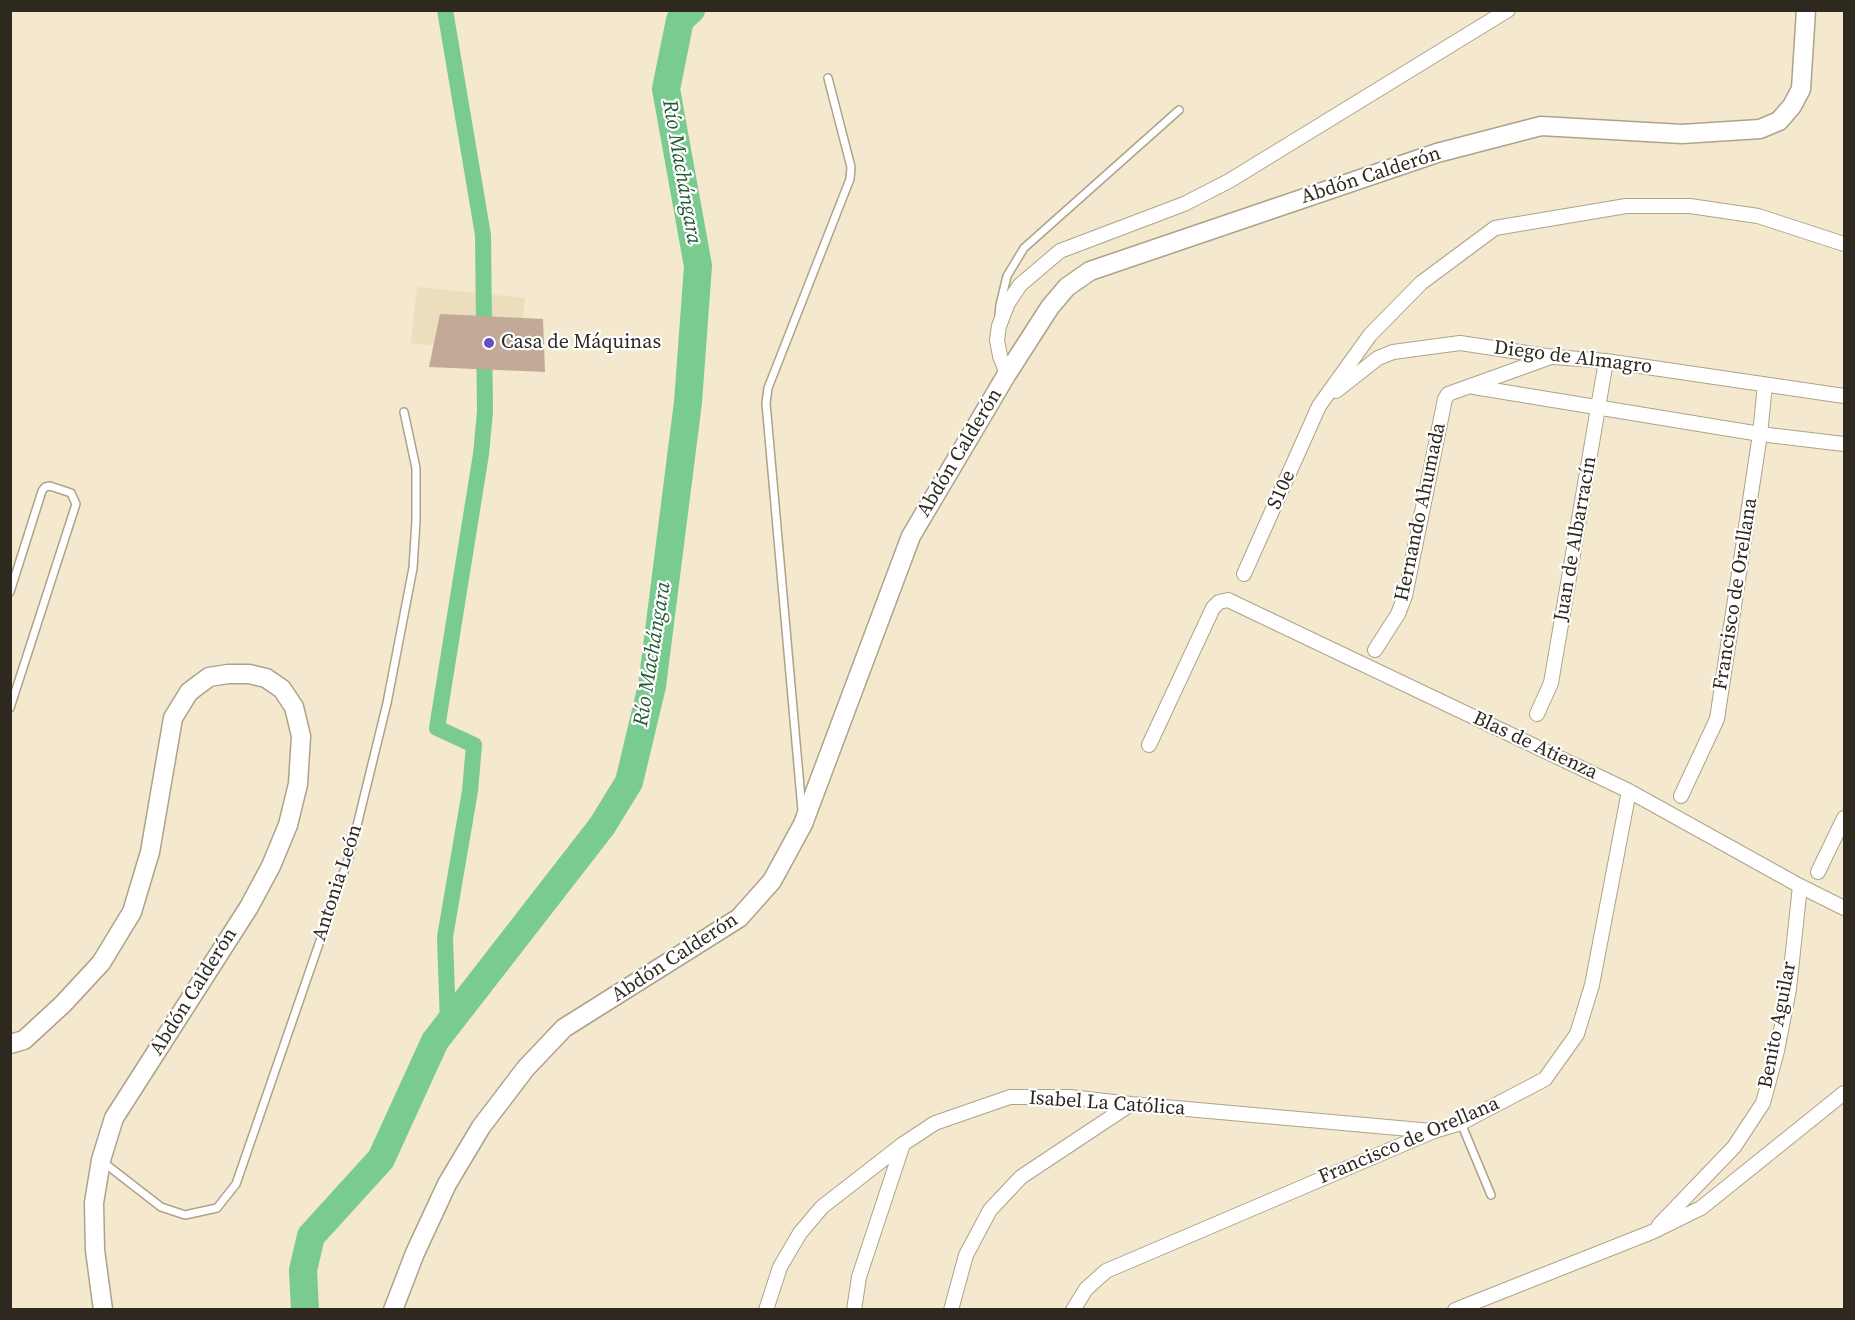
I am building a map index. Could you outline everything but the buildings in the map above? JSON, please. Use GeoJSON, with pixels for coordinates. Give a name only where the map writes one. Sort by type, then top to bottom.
{"type":"FeatureCollection","features":[{"type":"Feature","properties":{"kind":"street"},"geometry":{"type":"LineString","coordinates":[[1007,374],[997,340],[1008,303],[1020,285],[1060,251],[1184,204],[1229,181],[1508,10]]}},
{"type":"Feature","properties":{"kind":"street","name":"Abdón Calderón"},"geometry":{"type":"LineString","coordinates":[[393,1310],[415,1253],[447,1184],[480,1127],[526,1068],[564,1028],[740,918],[772,881],[803,824],[911,536],[1007,374],[1050,307],[1067,287],[1090,271],[1437,153],[1541,126],[1682,134],[1760,129],[1779,121],[1792,106],[1801,89],[1806,10]]}},
{"type":"Feature","properties":{"kind":"street","name":"S10e"},"geometry":{"type":"LineString","coordinates":[[1245,574],[1319,406],[1370,335],[1421,283],[1495,228],[1626,206],[1690,206],[1758,216],[1845,244]]}},
{"type":"Feature","properties":{"kind":"street","name":"Diego de Almagro"},"geometry":{"type":"LineString","coordinates":[[1319,406],[1378,358],[1393,352],[1460,343],[1553,357],[1606,361],[1845,396]]}},
{"type":"Feature","properties":{"kind":"street"},"geometry":{"type":"LineString","coordinates":[[1472,387],[1553,357]]}},
{"type":"Feature","properties":{"kind":"street","name":"Juan de Albarracín"},"geometry":{"type":"LineString","coordinates":[[1537,714],[1551,683],[1606,361]]}},
{"type":"Feature","properties":{"kind":"street","name":"Francisco de Orellana"},"geometry":{"type":"LineString","coordinates":[[1680,796],[1717,719],[1760,434],[1765,385]]}},
{"type":"Feature","properties":{"kind":"street"},"geometry":{"type":"LineString","coordinates":[[1472,387],[1760,434],[1845,444]]}},
{"type":"Feature","properties":{"kind":"street","name":"Hernando Ahumada"},"geometry":{"type":"LineString","coordinates":[[1375,650],[1398,614],[1406,596],[1445,399],[1452,391],[1472,387]]}},
{"type":"Feature","properties":{"kind":"street","name":"Blas de Atienza"},"geometry":{"type":"LineString","coordinates":[[1149,745],[1213,608],[1219,602],[1228,600],[1629,791],[1800,886],[1845,908]]}},
{"type":"Feature","properties":{"kind":"street","name":"Abdón Calderón"},"geometry":{"type":"LineString","coordinates":[[10,1044],[24,1040],[63,1004],[101,963],[132,912],[150,852],[173,718],[189,692],[208,676],[228,674],[249,674],[266,678],[282,689],[294,707],[301,736],[298,784],[288,825],[272,866],[249,907],[114,1118],[101,1160],[94,1203],[95,1250],[103,1310]]}},
{"type":"Feature","properties":{"kind":"street","name":"Francisco de Orellana"},"geometry":{"type":"LineString","coordinates":[[1073,1310],[1086,1289],[1106,1271],[1434,1131],[1461,1123],[1545,1079],[1577,1034],[1592,985],[1629,791]]}},
{"type":"Feature","properties":{"kind":"street"},"geometry":{"type":"LineString","coordinates":[[1818,872],[1845,818]]}},
{"type":"Feature","properties":{"kind":"street","name":"Benito Aguilar"},"geometry":{"type":"LineString","coordinates":[[1652,1232],[1734,1147],[1763,1102],[1777,1051],[1789,989],[1800,886]]}},
{"type":"Feature","properties":{"kind":"street"},"geometry":{"type":"LineString","coordinates":[[1455,1310],[1652,1232],[1701,1208],[1845,1093]]}},
{"type":"Feature","properties":{"kind":"street","name":"Isabel La Católica"},"geometry":{"type":"LineString","coordinates":[[765,1310],[780,1267],[800,1233],[822,1207],[903,1144],[935,1123],[1010,1097],[1070,1097],[1434,1131]]}},
{"type":"Feature","properties":{"kind":"street"},"geometry":{"type":"LineString","coordinates":[[951,1310],[966,1255],[990,1210],[1021,1177],[1131,1104]]}},
{"type":"Feature","properties":{"kind":"street"},"geometry":{"type":"LineString","coordinates":[[854,1310],[859,1277],[903,1144]]}},
{"type":"Feature","properties":{"kind":"lane"},"geometry":{"type":"LineString","coordinates":[[803,824],[766,403],[768,388],[850,179],[851,167],[828,78]]}},
{"type":"Feature","properties":{"kind":"lane"},"geometry":{"type":"LineString","coordinates":[[999,327],[1000,305],[1007,276],[1024,248],[1179,110]]}},
{"type":"Feature","properties":{"kind":"lane","name":"Antonia León"},"geometry":{"type":"LineString","coordinates":[[101,1160],[142,1194],[161,1206],[185,1215],[217,1208],[236,1184],[350,854],[387,703],[413,568],[416,521],[416,468],[404,412]]}},
{"type":"Feature","properties":{"kind":"lane"},"geometry":{"type":"LineString","coordinates":[[10,592],[45,487],[50,486],[71,493],[76,504],[10,708]]}},
{"type":"Feature","properties":{"kind":"lane"},"geometry":{"type":"LineString","coordinates":[[1461,1123],[1491,1195]]}},
{"type":"Feature","properties":{"kind":"shaded area"},"geometry":{"type":"Polygon","coordinates":[[[417,287],[525,298],[519,353],[411,343],[417,287]]]}},
{"type":"Feature","properties":{"kind":"waterway"},"geometry":{"type":"LineString","coordinates":[[445,10],[483,235],[485,412],[481,454],[437,728],[474,745],[470,791],[445,937],[448,1024]]}},
{"type":"Feature","properties":{"kind":"waterway","name":"Río Machángara"},"geometry":{"type":"LineString","coordinates":[[305,1310],[303,1270],[311,1236],[381,1159],[435,1041],[602,826],[629,782],[652,686],[688,402],[698,266],[666,89],[680,20],[691,10]]}},
{"type":"Feature","properties":{"kind":"place","name":"Casa de Máquinas"},"geometry":{"type":"Point","coordinates":[489,343]}}]}
